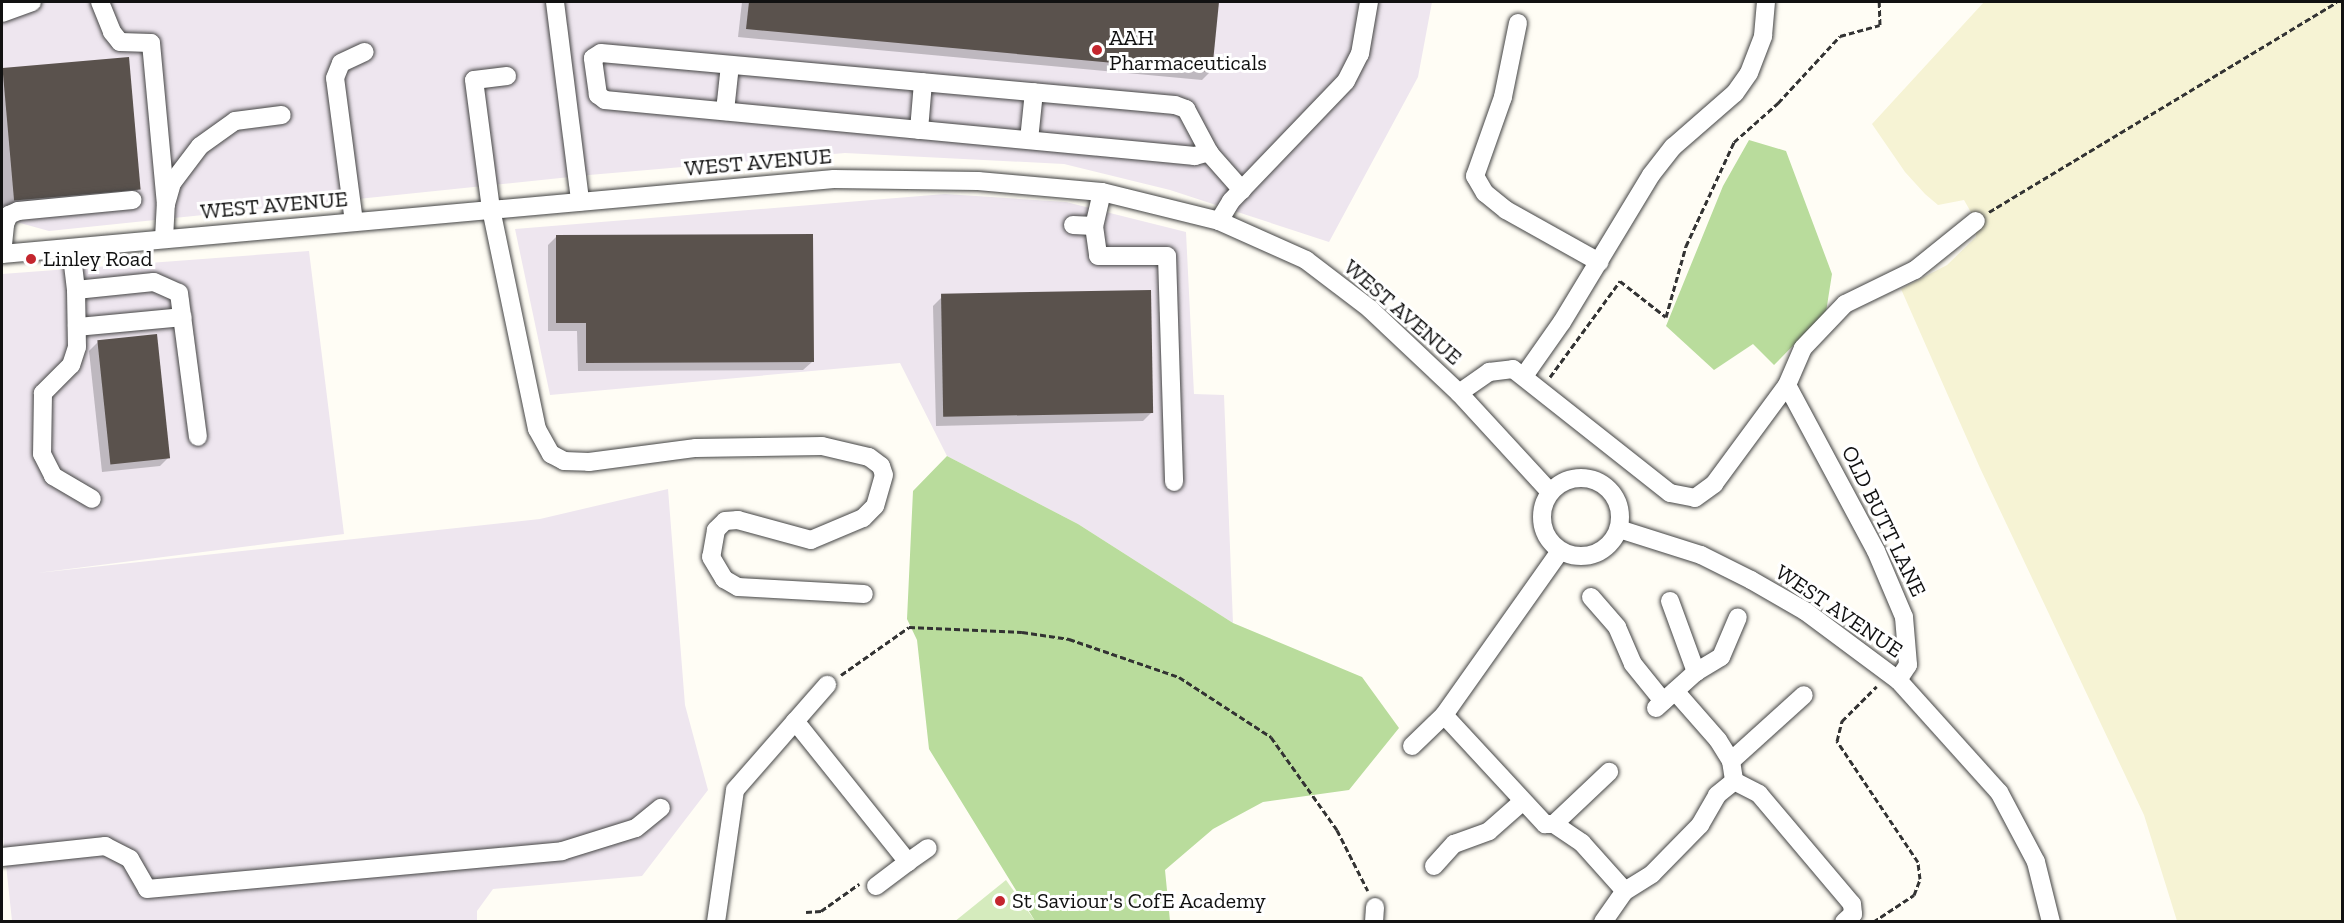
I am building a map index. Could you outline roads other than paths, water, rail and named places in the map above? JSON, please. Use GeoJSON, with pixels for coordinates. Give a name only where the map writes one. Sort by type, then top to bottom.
{"type":"FeatureCollection","features":[{"type":"Feature","properties":{"kind":"street"},"geometry":{"type":"LineString","coordinates":[[2,13],[32,2]]}},
{"type":"Feature","properties":{"kind":"street"},"geometry":{"type":"LineString","coordinates":[[100,2],[112,32],[120,42],[151,43],[166,204],[164,239]]}},
{"type":"Feature","properties":{"kind":"street"},"geometry":{"type":"LineString","coordinates":[[555,2],[580,201]]}},
{"type":"Feature","properties":{"kind":"street"},"geometry":{"type":"LineString","coordinates":[[1219,221],[1242,190],[1325,107],[1354,69],[1369,2]]}},
{"type":"Feature","properties":{"kind":"street"},"geometry":{"type":"LineString","coordinates":[[1524,376],[1673,147],[1735,93],[1749,73],[1763,36],[1766,2]]}},
{"type":"Feature","properties":{"kind":"street"},"geometry":{"type":"LineString","coordinates":[[1518,23],[1503,97],[1475,176],[1485,193],[1506,210],[1599,262]]}},
{"type":"Feature","properties":{"kind":"street"},"geometry":{"type":"LineString","coordinates":[[354,222],[335,78],[341,63],[365,52]]}},
{"type":"Feature","properties":{"kind":"street"},"geometry":{"type":"LineString","coordinates":[[1209,152],[1195,156],[600,99],[593,58],[601,53],[1175,105],[1186,109],[1209,152],[1242,190]]}},
{"type":"Feature","properties":{"kind":"street"},"geometry":{"type":"LineString","coordinates":[[725,111],[730,65]]}},
{"type":"Feature","properties":{"kind":"street"},"geometry":{"type":"LineString","coordinates":[[507,76],[474,80],[491,209],[537,429],[551,454],[564,461],[589,462],[696,448],[822,446],[869,457],[881,466],[884,475],[875,506],[863,518],[811,540],[738,520],[725,521],[716,530],[711,557],[724,579],[738,587],[864,594]]}},
{"type":"Feature","properties":{"kind":"street"},"geometry":{"type":"LineString","coordinates":[[919,130],[923,82]]}},
{"type":"Feature","properties":{"kind":"street"},"geometry":{"type":"LineString","coordinates":[[1029,140],[1042,93]]}},
{"type":"Feature","properties":{"kind":"street"},"geometry":{"type":"LineString","coordinates":[[166,204],[172,183],[200,146],[235,121],[282,115]]}},
{"type":"Feature","properties":{"kind":"street","name":"WEST AVENUE"},"geometry":{"type":"LineString","coordinates":[[2,254],[834,179],[978,181],[1102,192],[1219,221],[1306,260],[1370,309],[1459,393],[1550,492]]}},
{"type":"Feature","properties":{"kind":"street"},"geometry":{"type":"LineString","coordinates":[[1102,192],[1094,226],[1098,256],[1167,256],[1174,482]]}},
{"type":"Feature","properties":{"kind":"street"},"geometry":{"type":"LineString","coordinates":[[2,254],[3,222],[9,215],[18,211],[132,200]]}},
{"type":"Feature","properties":{"kind":"street"},"geometry":{"type":"LineString","coordinates":[[1787,385],[1803,348],[1845,304],[1915,270],[1976,221]]}},
{"type":"Feature","properties":{"kind":"street"},"geometry":{"type":"LineString","coordinates":[[1073,225],[1094,226]]}},
{"type":"Feature","properties":{"kind":"street"},"geometry":{"type":"LineString","coordinates":[[71,248],[76,290],[77,347],[71,365],[43,393],[42,454],[54,476],[92,498]]}},
{"type":"Feature","properties":{"kind":"street"},"geometry":{"type":"LineString","coordinates":[[76,290],[154,282],[179,293],[198,437]]}},
{"type":"Feature","properties":{"kind":"street"},"geometry":{"type":"LineString","coordinates":[[77,327],[183,317]]}},
{"type":"Feature","properties":{"kind":"street","name":"WEST AVENUE"},"geometry":{"type":"LineString","coordinates":[[1459,393],[1489,372],[1513,369],[1541,388],[1670,493],[1695,498],[1714,484],[1787,385]]}},
{"type":"Feature","properties":{"kind":"street","name":"OLD BUTT LANE"},"geometry":{"type":"LineString","coordinates":[[1787,385],[1876,551],[1904,616],[1908,665],[1894,677]]}},
{"type":"Feature","properties":{"kind":"street"},"geometry":{"type":"LineString","coordinates":[[1580,478],[1600,482],[1614,495],[1620,512],[1619,530],[1600,552],[1578,557],[1560,551],[1544,531],[1542,511],[1550,492],[1561,483],[1580,478]]}},
{"type":"Feature","properties":{"kind":"street","name":"WEST AVENUE"},"geometry":{"type":"LineString","coordinates":[[1619,530],[1701,555],[1751,580],[1805,611],[1894,677]]}},
{"type":"Feature","properties":{"kind":"street"},"geometry":{"type":"LineString","coordinates":[[1412,746],[1444,715],[1560,551]]}},
{"type":"Feature","properties":{"kind":"street"},"geometry":{"type":"LineString","coordinates":[[1591,597],[1617,627],[1633,664],[1665,700],[1731,760],[1734,781]]}},
{"type":"Feature","properties":{"kind":"street"},"geometry":{"type":"LineString","coordinates":[[1670,601],[1700,669]]}},
{"type":"Feature","properties":{"kind":"street"},"geometry":{"type":"LineString","coordinates":[[1665,700],[1700,669],[1721,657],[1738,617]]}},
{"type":"Feature","properties":{"kind":"street"},"geometry":{"type":"LineString","coordinates":[[1894,677],[1999,792],[2036,862],[2051,921]]}},
{"type":"Feature","properties":{"kind":"street"},"geometry":{"type":"LineString","coordinates":[[716,921],[735,790],[827,685]]}},
{"type":"Feature","properties":{"kind":"street"},"geometry":{"type":"LineString","coordinates":[[1731,760],[1804,695]]}},
{"type":"Feature","properties":{"kind":"street"},"geometry":{"type":"LineString","coordinates":[[1444,715],[1545,824],[1554,824],[1582,843],[1625,891]]}},
{"type":"Feature","properties":{"kind":"street"},"geometry":{"type":"LineString","coordinates":[[795,721],[908,862]]}},
{"type":"Feature","properties":{"kind":"street"},"geometry":{"type":"LineString","coordinates":[[1554,824],[1609,772]]}},
{"type":"Feature","properties":{"kind":"street"},"geometry":{"type":"LineString","coordinates":[[1603,921],[1625,891],[1660,866],[1700,825],[1717,795],[1734,781]]}},
{"type":"Feature","properties":{"kind":"street"},"geometry":{"type":"LineString","coordinates":[[1734,781],[1759,794],[1852,904],[1853,914],[1844,921]]}},
{"type":"Feature","properties":{"kind":"street"},"geometry":{"type":"LineString","coordinates":[[1434,866],[1454,844],[1489,831],[1523,801]]}},
{"type":"Feature","properties":{"kind":"street"},"geometry":{"type":"LineString","coordinates":[[2,857],[105,846],[130,859],[147,889],[562,851],[636,828],[661,808]]}},
{"type":"Feature","properties":{"kind":"street"},"geometry":{"type":"LineString","coordinates":[[876,886],[928,848]]}},
{"type":"Feature","properties":{"kind":"place","name":"AAH Pharmaceuticals"},"geometry":{"type":"Point","coordinates":[1097,50]}},
{"type":"Feature","properties":{"kind":"place","name":"Linley Road"},"geometry":{"type":"Point","coordinates":[31,259]}},
{"type":"Feature","properties":{"kind":"place","name":"St Saviour's CofE Academy"},"geometry":{"type":"Point","coordinates":[1000,901]}}]}
